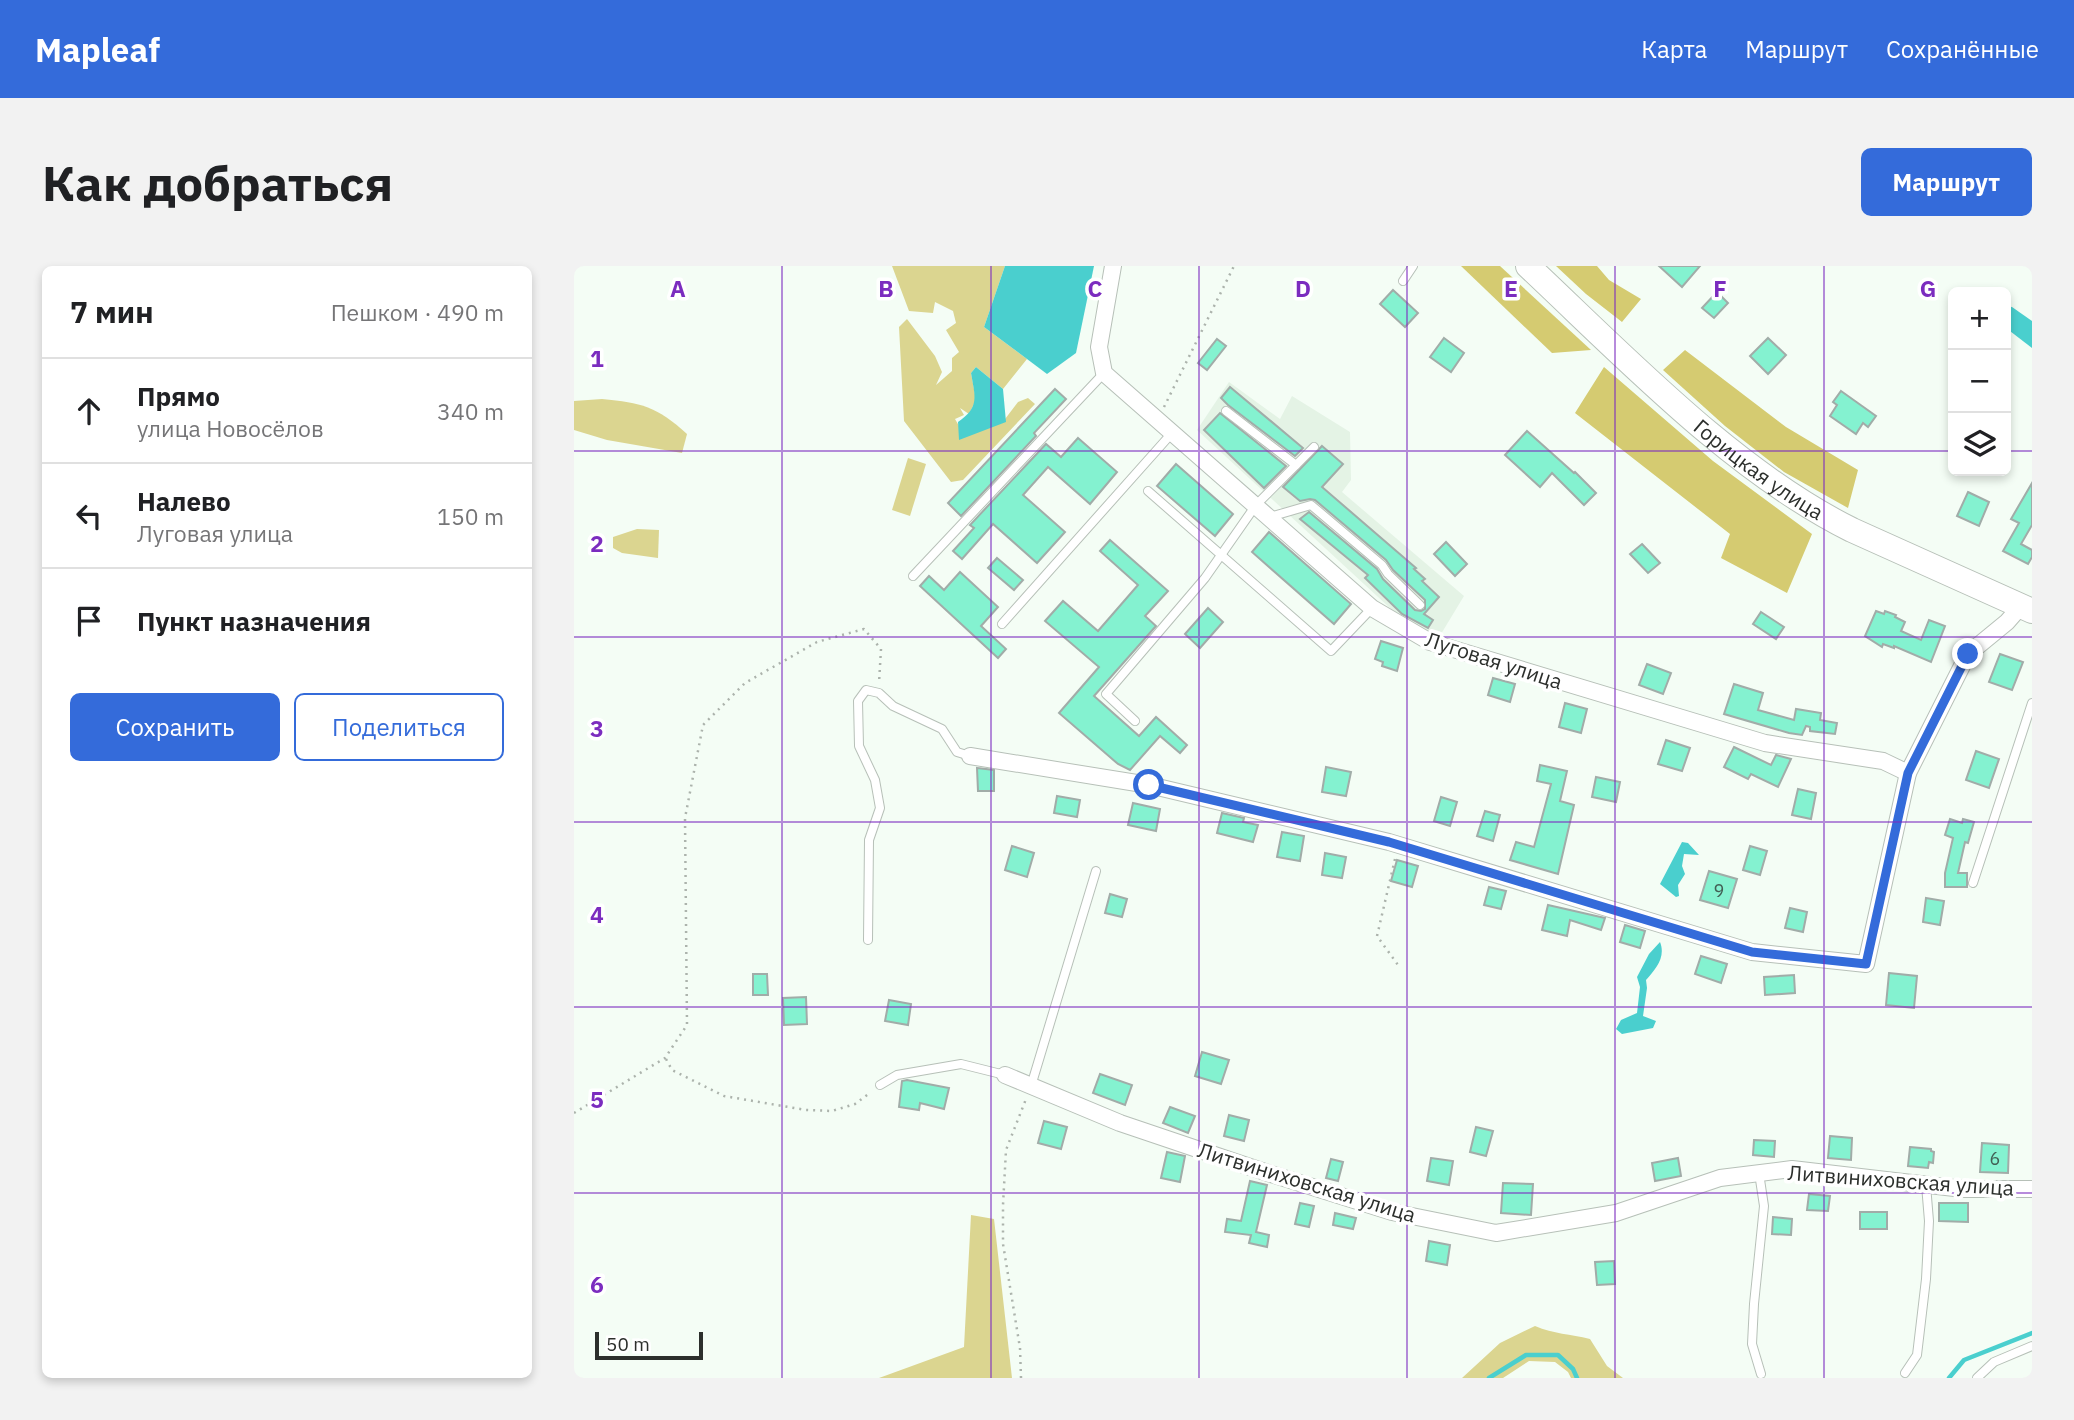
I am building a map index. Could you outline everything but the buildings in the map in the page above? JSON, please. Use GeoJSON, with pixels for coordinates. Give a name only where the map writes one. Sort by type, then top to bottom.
{"type":"FeatureCollection","features":[{"type":"Feature","properties":{"kind":"main road","name":"Горицкая улица"},"geometry":{"type":"LineString","coordinates":[[1528,266],[1694,419],[1772,482],[1852,530],[2026,608]]}},
{"type":"Feature","properties":{"kind":"street"},"geometry":{"type":"LineString","coordinates":[[1104,373],[1099,347],[1113,266]]}},
{"type":"Feature","properties":{"kind":"street","name":"Луговая улица"},"geometry":{"type":"LineString","coordinates":[[1104,373],[1372,608],[1430,642],[1765,743],[1883,761],[1908,773]]}},
{"type":"Feature","properties":{"kind":"street"},"geometry":{"type":"LineString","coordinates":[[970,756],[1149,785],[1398,845],[1752,952],[1866,964],[1908,773],[1968,654],[2026,608]]}},
{"type":"Feature","properties":{"kind":"street","name":"Литвиниховская улица"},"geometry":{"type":"LineString","coordinates":[[1005,1075],[1120,1123],[1291,1180],[1392,1212],[1496,1233],[1616,1213],[1720,1178],[1792,1169],[1963,1189],[2032,1189]]}},
{"type":"Feature","properties":{"kind":"lane"},"geometry":{"type":"LineString","coordinates":[[1403,281],[1413,266]]}},
{"type":"Feature","properties":{"kind":"lane"},"geometry":{"type":"LineString","coordinates":[[913,576],[1104,373]]}},
{"type":"Feature","properties":{"kind":"lane"},"geometry":{"type":"LineString","coordinates":[[1226,411],[1296,465]]}},
{"type":"Feature","properties":{"kind":"lane"},"geometry":{"type":"LineString","coordinates":[[1002,624],[1172,432]]}},
{"type":"Feature","properties":{"kind":"lane"},"geometry":{"type":"LineString","coordinates":[[1135,720],[1106,694],[1205,578],[1256,505],[1314,447]]}},
{"type":"Feature","properties":{"kind":"lane"},"geometry":{"type":"LineString","coordinates":[[1147,491],[1331,651],[1372,608]]}},
{"type":"Feature","properties":{"kind":"lane"},"geometry":{"type":"LineString","coordinates":[[1269,517],[1311,505],[1382,565],[1420,605]]}},
{"type":"Feature","properties":{"kind":"lane"},"geometry":{"type":"LineString","coordinates":[[867,940],[869,840],[880,808],[875,780],[859,746],[858,701],[866,690],[878,693],[893,706],[942,729],[957,752],[970,756]]}},
{"type":"Feature","properties":{"kind":"lane"},"geometry":{"type":"LineString","coordinates":[[1973,883],[2032,703]]}},
{"type":"Feature","properties":{"kind":"lane"},"geometry":{"type":"LineString","coordinates":[[1031,1086],[1096,871]]}},
{"type":"Feature","properties":{"kind":"lane"},"geometry":{"type":"LineString","coordinates":[[880,1086],[897,1075],[961,1064],[1005,1075]]}},
{"type":"Feature","properties":{"kind":"lane"},"geometry":{"type":"LineString","coordinates":[[1759,1173],[1764,1206],[1752,1344],[1761,1374]]}},
{"type":"Feature","properties":{"kind":"lane"},"geometry":{"type":"LineString","coordinates":[[1905,1373],[1917,1355],[1925,1292],[1929,1221],[1927,1185]]}},
{"type":"Feature","properties":{"kind":"lane"},"geometry":{"type":"LineString","coordinates":[[1977,1378],[1994,1362],[2032,1346]]}},
{"type":"Feature","properties":{"kind":"path"},"geometry":{"type":"LineString","coordinates":[[1158,419],[1234,266]]}},
{"type":"Feature","properties":{"kind":"path"},"geometry":{"type":"LineString","coordinates":[[574,1114],[665,1058],[687,1025],[685,818],[703,725],[746,683],[817,642],[864,629],[881,649],[878,693]]}},
{"type":"Feature","properties":{"kind":"path"},"geometry":{"type":"LineString","coordinates":[[1398,845],[1377,936],[1398,965]]}},
{"type":"Feature","properties":{"kind":"path"},"geometry":{"type":"LineString","coordinates":[[665,1058],[672,1070],[724,1096],[806,1110],[832,1111],[855,1104],[880,1086]]}},
{"type":"Feature","properties":{"kind":"path"},"geometry":{"type":"LineString","coordinates":[[1021,1378],[1020,1348],[1003,1244],[1003,1205],[1006,1150],[1031,1086]]}},
{"type":"Feature","properties":{"kind":"shaded area"},"geometry":{"type":"Polygon","coordinates":[[[892,266],[1005,266],[984,327],[1027,359],[1003,389],[976,367],[971,373],[976,400],[969,414],[960,408],[964,415],[955,419],[962,431],[1002,423],[1018,402],[1028,398],[1035,404],[963,480],[951,482],[904,421],[899,327],[907,319],[935,356],[942,372],[936,385],[952,371],[952,358],[959,352],[946,330],[956,323],[953,311],[935,302],[933,313],[909,311],[892,266]]]}},
{"type":"Feature","properties":{"kind":"shaded area"},"geometry":{"type":"Polygon","coordinates":[[[1461,266],[1500,266],[1591,350],[1552,353],[1461,266]]]}},
{"type":"Feature","properties":{"kind":"shaded area"},"geometry":{"type":"Polygon","coordinates":[[[1556,266],[1597,266],[1609,280],[1641,299],[1622,322],[1556,266]]]}},
{"type":"Feature","properties":{"kind":"shaded area"},"geometry":{"type":"Polygon","coordinates":[[[1685,350],[1786,427],[1858,470],[1848,508],[1784,472],[1725,426],[1663,370],[1685,350]]]}},
{"type":"Feature","properties":{"kind":"shaded area"},"geometry":{"type":"Polygon","coordinates":[[[1604,367],[1713,461],[1812,534],[1787,593],[1721,558],[1730,534],[1575,413],[1604,367]]]}},
{"type":"Feature","properties":{"kind":"shaded area"},"geometry":{"type":"Polygon","coordinates":[[[1229,382],[1280,419],[1292,396],[1350,432],[1351,480],[1342,492],[1464,596],[1438,639],[1403,620],[1197,430],[1229,382]]]}},
{"type":"Feature","properties":{"kind":"shaded area"},"geometry":{"type":"Polygon","coordinates":[[[602,399],[638,404],[666,417],[687,434],[682,453],[607,440],[574,430],[574,401],[602,399]]]}},
{"type":"Feature","properties":{"kind":"shaded area"},"geometry":{"type":"Polygon","coordinates":[[[908,458],[926,464],[910,516],[892,510],[908,458]]]}},
{"type":"Feature","properties":{"kind":"shaded area"},"geometry":{"type":"Polygon","coordinates":[[[637,529],[659,530],[658,558],[622,553],[613,548],[613,537],[637,529]]]}},
{"type":"Feature","properties":{"kind":"shaded area"},"geometry":{"type":"Polygon","coordinates":[[[971,1215],[994,1219],[1012,1378],[879,1378],[964,1347],[971,1215]]]}},
{"type":"Feature","properties":{"kind":"shaded area"},"geometry":{"type":"Polygon","coordinates":[[[1535,1326],[1590,1339],[1607,1366],[1623,1378],[1571,1378],[1568,1372],[1555,1362],[1529,1361],[1503,1378],[1462,1378],[1500,1343],[1535,1326]]]}},
{"type":"Feature","properties":{"kind":"water"},"geometry":{"type":"Polygon","coordinates":[[[1005,266],[1094,266],[1076,353],[1047,374],[984,327],[1005,266]]]}},
{"type":"Feature","properties":{"kind":"water"},"geometry":{"type":"Polygon","coordinates":[[[2011,307],[2032,321],[2032,348],[2011,332],[2011,307]]]}},
{"type":"Feature","properties":{"kind":"water"},"geometry":{"type":"Polygon","coordinates":[[[976,367],[1003,389],[1006,422],[959,440],[958,422],[973,406],[971,373],[976,367]]]}},
{"type":"Feature","properties":{"kind":"water"},"geometry":{"type":"Polygon","coordinates":[[[1682,842],[1688,843],[1699,855],[1684,854],[1682,866],[1685,874],[1678,885],[1679,896],[1676,897],[1660,884],[1682,842]]]}},
{"type":"Feature","properties":{"kind":"water"},"geometry":{"type":"Polygon","coordinates":[[[1660,942],[1661,958],[1646,980],[1643,1016],[1656,1021],[1653,1028],[1622,1034],[1616,1029],[1621,1020],[1637,1013],[1640,987],[1637,977],[1649,954],[1660,942]]]}},
{"type":"Feature","properties":{"kind":"waterway"},"geometry":{"type":"LineString","coordinates":[[1949,1378],[1964,1360],[2032,1333]]}},
{"type":"Feature","properties":{"kind":"waterway"},"geometry":{"type":"LineString","coordinates":[[1489,1378],[1526,1355],[1558,1355],[1573,1369],[1577,1378]]}},
{"type":"Feature","properties":{"kind":"route"},"geometry":{"type":"LineString","coordinates":[[1149,785],[1389,842],[1752,952],[1866,964],[1908,773],[1968,654]]}}]}
